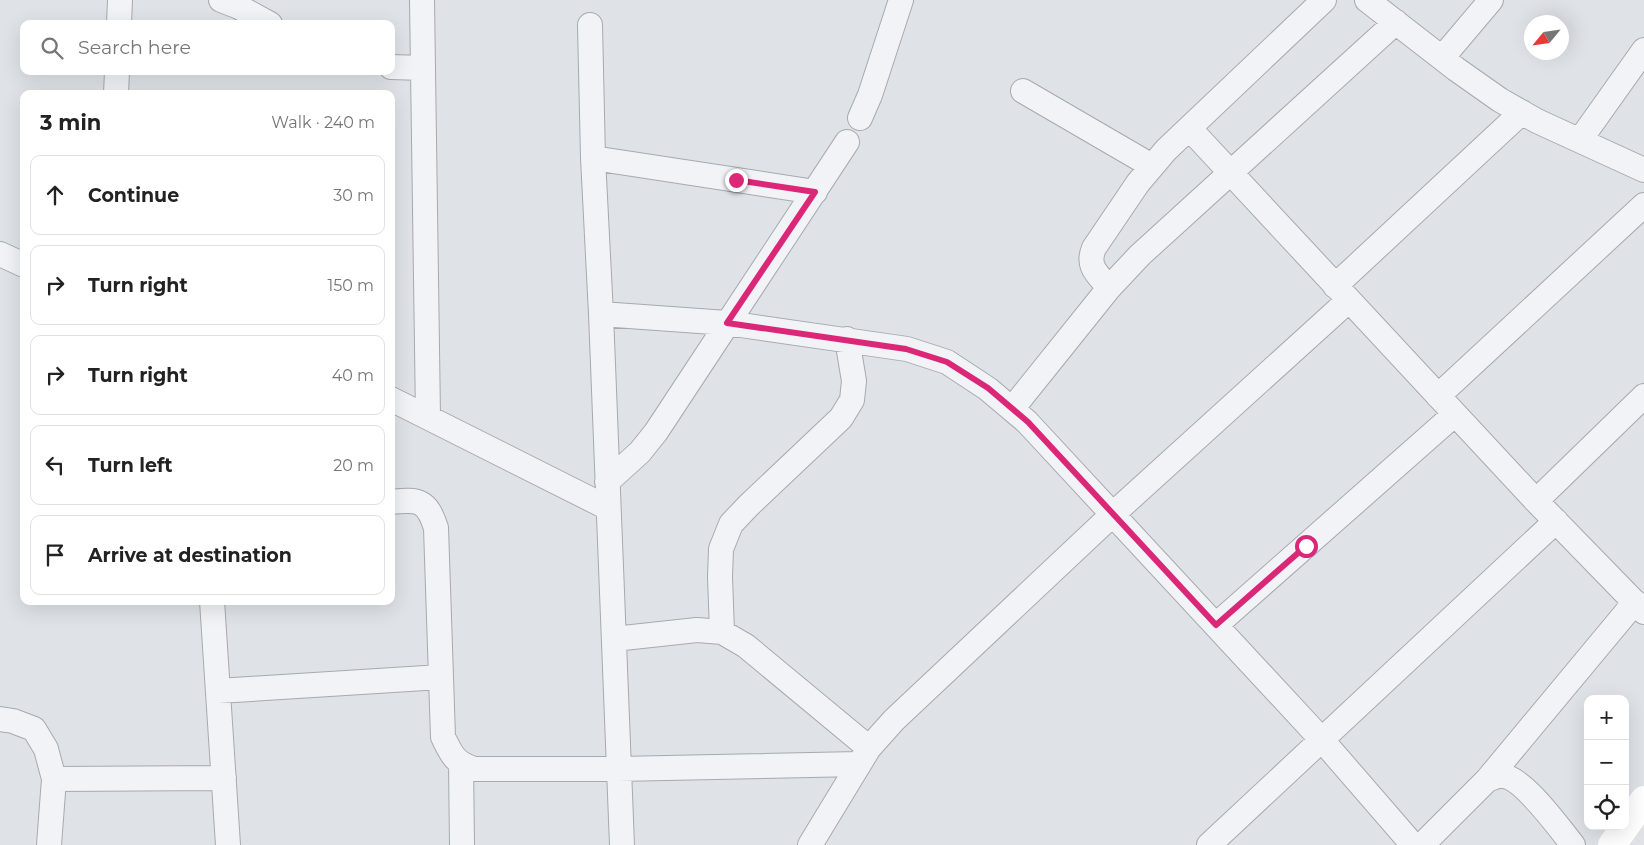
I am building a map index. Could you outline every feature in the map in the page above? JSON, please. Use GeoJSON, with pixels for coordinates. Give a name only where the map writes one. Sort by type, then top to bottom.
{"type":"FeatureCollection","features":[{"type":"Feature","properties":{"kind":"street"},"geometry":{"type":"LineString","coordinates":[[119,20],[120,0]]}},
{"type":"Feature","properties":{"kind":"street"},"geometry":{"type":"LineString","coordinates":[[221,0],[263,20]]}},
{"type":"Feature","properties":{"kind":"street"},"geometry":{"type":"LineString","coordinates":[[422,0],[428,417]]}},
{"type":"Feature","properties":{"kind":"street"},"geometry":{"type":"LineString","coordinates":[[860,118],[870,95],[901,0]]}},
{"type":"Feature","properties":{"kind":"street"},"geometry":{"type":"LineString","coordinates":[[1109,288],[1092,268],[1090,257],[1094,248],[1152,166],[1324,0]]}},
{"type":"Feature","properties":{"kind":"street"},"geometry":{"type":"LineString","coordinates":[[1367,0],[1500,100],[1537,121],[1644,170]]}},
{"type":"Feature","properties":{"kind":"street"},"geometry":{"type":"LineString","coordinates":[[1442,58],[1491,0]]}},
{"type":"Feature","properties":{"kind":"street"},"geometry":{"type":"LineString","coordinates":[[1012,409],[1109,288],[1140,255],[1396,22]]}},
{"type":"Feature","properties":{"kind":"street"},"geometry":{"type":"LineString","coordinates":[[590,26],[593,158],[622,845]]}},
{"type":"Feature","properties":{"kind":"street"},"geometry":{"type":"LineString","coordinates":[[1580,140],[1644,50]]}},
{"type":"Feature","properties":{"kind":"street"},"geometry":{"type":"LineString","coordinates":[[395,67],[422,68]]}},
{"type":"Feature","properties":{"kind":"street"},"geometry":{"type":"LineString","coordinates":[[116,90],[117,75]]}},
{"type":"Feature","properties":{"kind":"street"},"geometry":{"type":"LineString","coordinates":[[1024,91],[1152,166]]}},
{"type":"Feature","properties":{"kind":"street"},"geometry":{"type":"LineString","coordinates":[[810,845],[864,756],[901,713],[1113,514],[1342,293],[1522,112]]}},
{"type":"Feature","properties":{"kind":"street"},"geometry":{"type":"LineString","coordinates":[[1190,129],[1536,501],[1640,607],[1487,780],[1422,845]]}},
{"type":"Feature","properties":{"kind":"street"},"geometry":{"type":"LineString","coordinates":[[607,482],[640,452],[656,432],[847,142]]}},
{"type":"Feature","properties":{"kind":"street"},"geometry":{"type":"LineString","coordinates":[[593,158],[815,192]]}},
{"type":"Feature","properties":{"kind":"street"},"geometry":{"type":"LineString","coordinates":[[1438,396],[1644,205]]}},
{"type":"Feature","properties":{"kind":"street"},"geometry":{"type":"LineString","coordinates":[[0,254],[20,263]]}},
{"type":"Feature","properties":{"kind":"street"},"geometry":{"type":"LineString","coordinates":[[601,314],[727,323],[906,349],[947,362],[988,388],[1028,422],[1322,740],[1413,845]]}},
{"type":"Feature","properties":{"kind":"street"},"geometry":{"type":"LineString","coordinates":[[722,632],[721,549],[731,524],[841,418],[852,400],[854,381],[847,340]]}},
{"type":"Feature","properties":{"kind":"street"},"geometry":{"type":"LineString","coordinates":[[1536,501],[1644,396]]}},
{"type":"Feature","properties":{"kind":"street"},"geometry":{"type":"LineString","coordinates":[[395,401],[608,508]]}},
{"type":"Feature","properties":{"kind":"street"},"geometry":{"type":"LineString","coordinates":[[1216,625],[1455,414]]}},
{"type":"Feature","properties":{"kind":"street"},"geometry":{"type":"LineString","coordinates":[[395,502],[409,500],[422,504],[431,512],[436,528],[443,737],[451,752],[461,764],[474,769],[618,769],[864,756]]}},
{"type":"Feature","properties":{"kind":"street"},"geometry":{"type":"LineString","coordinates":[[1210,845],[1556,521]]}},
{"type":"Feature","properties":{"kind":"street"},"geometry":{"type":"LineString","coordinates":[[212,605],[228,845]]}},
{"type":"Feature","properties":{"kind":"street"},"geometry":{"type":"LineString","coordinates":[[614,639],[697,630],[722,632],[746,646],[864,756]]}},
{"type":"Feature","properties":{"kind":"street"},"geometry":{"type":"LineString","coordinates":[[218,691],[441,677]]}},
{"type":"Feature","properties":{"kind":"street"},"geometry":{"type":"LineString","coordinates":[[0,719],[14,721],[34,729],[46,749],[54,779],[49,845]]}},
{"type":"Feature","properties":{"kind":"street"},"geometry":{"type":"LineString","coordinates":[[461,764],[462,845]]}},
{"type":"Feature","properties":{"kind":"street"},"geometry":{"type":"LineString","coordinates":[[1487,780],[1500,775],[1510,778],[1524,787],[1573,845]]}},
{"type":"Feature","properties":{"kind":"street"},"geometry":{"type":"LineString","coordinates":[[54,779],[224,778]]}},
{"type":"Feature","properties":{"kind":"street"},"geometry":{"type":"LineString","coordinates":[[1612,845],[1644,800]]}},
{"type":"Feature","properties":{"kind":"route"},"geometry":{"type":"LineString","coordinates":[[736,180],[815,192],[727,323],[906,349],[947,362],[988,388],[1028,422],[1216,625],[1306,546]]}}]}
